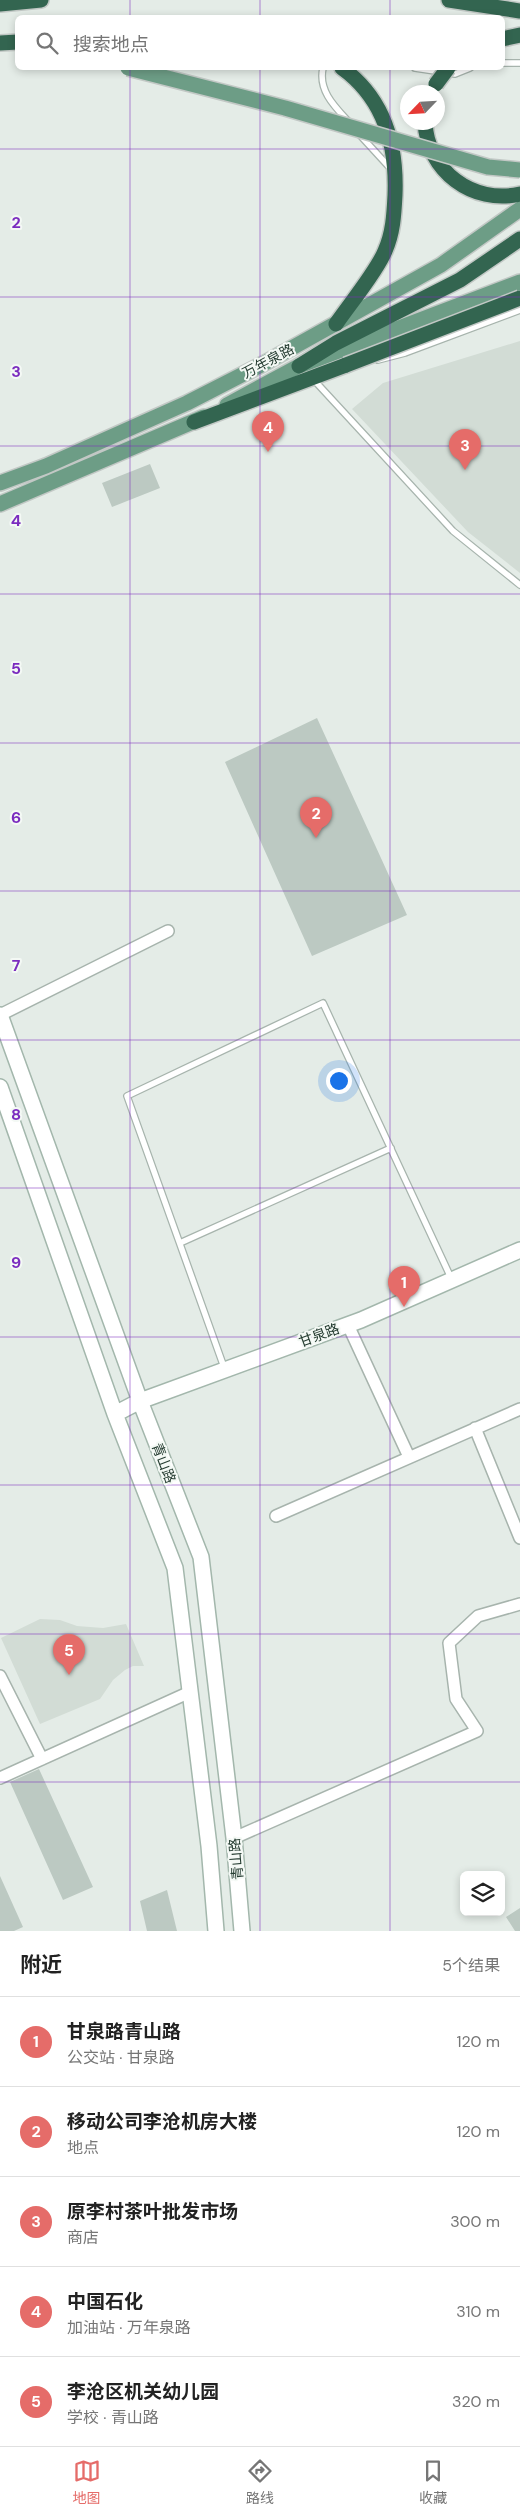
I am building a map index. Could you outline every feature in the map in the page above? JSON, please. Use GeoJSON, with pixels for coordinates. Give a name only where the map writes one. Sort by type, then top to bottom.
{"type":"FeatureCollection","features":[{"type":"Feature","properties":{"kind":"highway"},"geometry":{"type":"LineString","coordinates":[[0,4],[41,0]]}},
{"type":"Feature","properties":{"kind":"highway"},"geometry":{"type":"LineString","coordinates":[[449,0],[520,11]]}},
{"type":"Feature","properties":{"kind":"highway"},"geometry":{"type":"LineString","coordinates":[[505,28],[520,29]]}},
{"type":"Feature","properties":{"kind":"highway"},"geometry":{"type":"LineString","coordinates":[[505,38],[520,36]]}},
{"type":"Feature","properties":{"kind":"highway"},"geometry":{"type":"LineString","coordinates":[[436,85],[447,70]]}},
{"type":"Feature","properties":{"kind":"highway"},"geometry":{"type":"LineString","coordinates":[[336,324],[385,254],[394,214],[396,175],[394,151],[388,128],[370,96],[346,71]]}},
{"type":"Feature","properties":{"kind":"highway"},"geometry":{"type":"LineString","coordinates":[[427,130],[432,155],[446,174],[456,182],[478,192],[496,196],[520,194]]}},
{"type":"Feature","properties":{"kind":"highway"},"geometry":{"type":"LineString","coordinates":[[299,366],[336,343],[460,280],[520,239]]}},
{"type":"Feature","properties":{"kind":"highway"},"geometry":{"type":"LineString","coordinates":[[194,422],[520,298]]}},
{"type":"Feature","properties":{"kind":"main road"},"geometry":{"type":"LineString","coordinates":[[136,70],[275,105],[488,167],[520,170]]}},
{"type":"Feature","properties":{"kind":"main road","name":"万年泉路"},"geometry":{"type":"LineString","coordinates":[[0,484],[46,466],[188,403],[336,324],[441,265],[520,209]]}},
{"type":"Feature","properties":{"kind":"main road","name":"万年泉路"},"geometry":{"type":"LineString","coordinates":[[0,504],[194,422],[299,366],[520,282]]}},
{"type":"Feature","properties":{"kind":"main road","name":"青山路"},"geometry":{"type":"LineString","coordinates":[[0,1015],[140,1401],[201,1557],[234,1838],[242,1931]]}},
{"type":"Feature","properties":{"kind":"main road","name":"青山路"},"geometry":{"type":"LineString","coordinates":[[0,1087],[115,1414],[175,1568],[216,1931]]}},
{"type":"Feature","properties":{"kind":"main road","name":"甘泉路"},"geometry":{"type":"LineString","coordinates":[[115,1414],[140,1401],[348,1325],[520,1250]]}},
{"type":"Feature","properties":{"kind":"street"},"geometry":{"type":"LineString","coordinates":[[0,1015],[168,931]]}},
{"type":"Feature","properties":{"kind":"street"},"geometry":{"type":"LineString","coordinates":[[348,1325],[409,1457]]}},
{"type":"Feature","properties":{"kind":"street"},"geometry":{"type":"LineString","coordinates":[[276,1516],[520,1409]]}},
{"type":"Feature","properties":{"kind":"street"},"geometry":{"type":"LineString","coordinates":[[475,1428],[520,1538]]}},
{"type":"Feature","properties":{"kind":"street"},"geometry":{"type":"LineString","coordinates":[[234,1838],[477,1730],[456,1699],[449,1643],[478,1616],[520,1604]]}},
{"type":"Feature","properties":{"kind":"street"},"geometry":{"type":"LineString","coordinates":[[0,1676],[42,1759]]}},
{"type":"Feature","properties":{"kind":"street"},"geometry":{"type":"LineString","coordinates":[[0,1778],[190,1692]]}},
{"type":"Feature","properties":{"kind":"lane"},"geometry":{"type":"LineString","coordinates":[[505,63],[520,63]]}},
{"type":"Feature","properties":{"kind":"lane"},"geometry":{"type":"LineString","coordinates":[[322,70],[322,83],[334,106],[396,175]]}},
{"type":"Feature","properties":{"kind":"lane"},"geometry":{"type":"LineString","coordinates":[[428,70],[455,74],[465,70]]}},
{"type":"Feature","properties":{"kind":"lane"},"geometry":{"type":"LineString","coordinates":[[346,365],[405,353],[520,310]]}},
{"type":"Feature","properties":{"kind":"lane"},"geometry":{"type":"LineString","coordinates":[[312,378],[453,531],[520,585]]}},
{"type":"Feature","properties":{"kind":"lane"},"geometry":{"type":"LineString","coordinates":[[225,1370],[127,1096],[323,1003],[452,1280]]}},
{"type":"Feature","properties":{"kind":"lane"},"geometry":{"type":"LineString","coordinates":[[180,1243],[391,1148]]}},
{"type":"Feature","properties":{"kind":"shaded area"},"geometry":{"type":"Polygon","coordinates":[[[520,341],[520,573],[468,532],[352,409],[383,383],[520,341]]]}},
{"type":"Feature","properties":{"kind":"shaded area"},"geometry":{"type":"Polygon","coordinates":[[[40,1619],[60,1620],[77,1626],[103,1628],[126,1624],[144,1666],[133,1666],[125,1670],[113,1680],[100,1699],[40,1724],[1,1638],[40,1619]]]}},
{"type":"Feature","properties":{"kind":"building"},"geometry":{"type":"Polygon","coordinates":[[[150,464],[160,488],[112,507],[102,483],[150,464]]]}},
{"type":"Feature","properties":{"kind":"building"},"geometry":{"type":"Polygon","coordinates":[[[317,718],[407,915],[312,956],[225,762],[317,718]]]}},
{"type":"Feature","properties":{"kind":"building"},"geometry":{"type":"Polygon","coordinates":[[[39,1769],[93,1887],[63,1900],[10,1782],[39,1769]]]}},
{"type":"Feature","properties":{"kind":"building"},"geometry":{"type":"Polygon","coordinates":[[[0,1876],[23,1927],[14,1931],[0,1931],[0,1876]]]}},
{"type":"Feature","properties":{"kind":"building"},"geometry":{"type":"Polygon","coordinates":[[[167,1890],[177,1931],[147,1931],[140,1901],[167,1890]]]}},
{"type":"Feature","properties":{"kind":"building"},"geometry":{"type":"Polygon","coordinates":[[[520,1908],[520,1931],[515,1931],[506,1917],[520,1908]]]}},
{"type":"Feature","properties":{"kind":"place","name":"中国石化"},"geometry":{"type":"Point","coordinates":[268,452]}},
{"type":"Feature","properties":{"kind":"place","name":"原李村茶叶批发市场"},"geometry":{"type":"Point","coordinates":[465,470]}},
{"type":"Feature","properties":{"kind":"place","name":"移动公司李沧机房大楼"},"geometry":{"type":"Point","coordinates":[316,838]}},
{"type":"Feature","properties":{"kind":"place","name":"甘泉路青山路"},"geometry":{"type":"Point","coordinates":[404,1307]}},
{"type":"Feature","properties":{"kind":"place","name":"李沧区机关幼儿园"},"geometry":{"type":"Point","coordinates":[69,1675]}}]}
